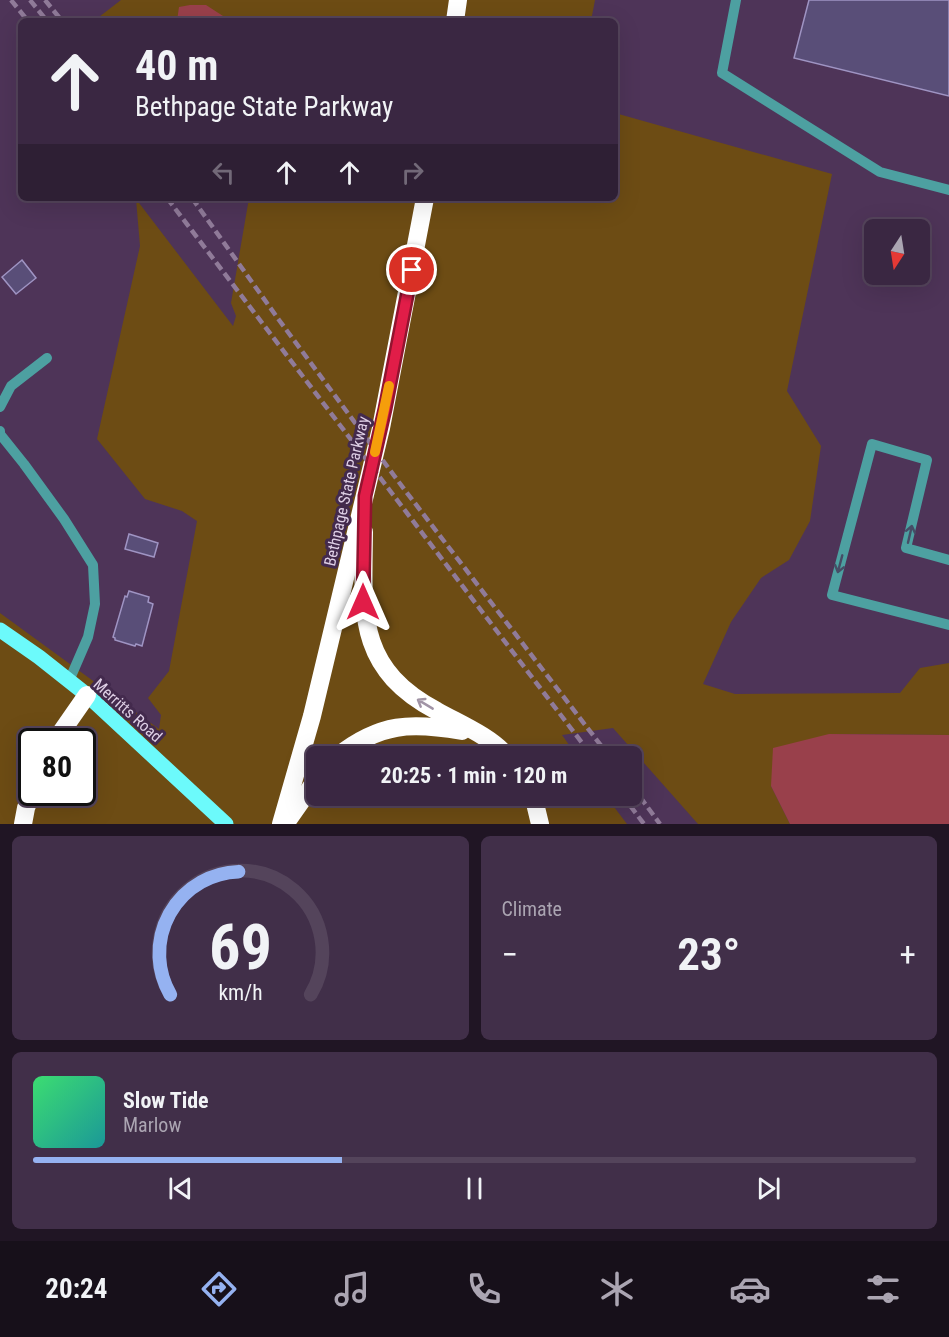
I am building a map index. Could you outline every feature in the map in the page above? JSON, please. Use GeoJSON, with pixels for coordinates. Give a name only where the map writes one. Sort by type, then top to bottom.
{"type":"FeatureCollection","features":[{"type":"Feature","properties":{"kind":"highway"},"geometry":{"type":"LineString","coordinates":[[455,18],[458,0]]}},
{"type":"Feature","properties":{"kind":"highway","name":"Bethpage State Parkway"},"geometry":{"type":"LineString","coordinates":[[283,824],[312,716],[365,496],[424,201]]}},
{"type":"Feature","properties":{"kind":"highway"},"geometry":{"type":"LineString","coordinates":[[365,496],[363,602],[369,638],[376,655],[385,670],[409,694],[496,746]]}},
{"type":"Feature","properties":{"kind":"highway"},"geometry":{"type":"LineString","coordinates":[[64,728],[87,695]]}},
{"type":"Feature","properties":{"kind":"highway"},"geometry":{"type":"LineString","coordinates":[[350,746],[386,729],[405,726],[436,726],[476,733]]}},
{"type":"Feature","properties":{"kind":"highway"},"geometry":{"type":"LineString","coordinates":[[283,824],[306,793]]}},
{"type":"Feature","properties":{"kind":"highway"},"geometry":{"type":"LineString","coordinates":[[23,824],[27,806]]}},
{"type":"Feature","properties":{"kind":"highway"},"geometry":{"type":"LineString","coordinates":[[536,806],[540,824]]}},
{"type":"Feature","properties":{"kind":"main road","name":"Merritts Road"},"geometry":{"type":"LineString","coordinates":[[0,630],[87,695],[226,824]]}},
{"type":"Feature","properties":{"kind":"lane"},"geometry":{"type":"LineString","coordinates":[[736,0],[722,73],[880,172],[949,190]]}},
{"type":"Feature","properties":{"kind":"lane"},"geometry":{"type":"LineString","coordinates":[[0,406],[11,386],[47,358]]}},
{"type":"Feature","properties":{"kind":"lane"},"geometry":{"type":"LineString","coordinates":[[0,431],[64,519],[93,565],[95,604],[88,637],[69,681]]}},
{"type":"Feature","properties":{"kind":"lane"},"geometry":{"type":"LineString","coordinates":[[949,560],[906,548],[927,460],[872,444],[832,595],[949,625]]}},
{"type":"Feature","properties":{"kind":"shaded area"},"geometry":{"type":"Polygon","coordinates":[[[121,0],[595,0],[592,18],[99,17],[121,0]]]}},
{"type":"Feature","properties":{"kind":"shaded area"},"geometry":{"type":"Polygon","coordinates":[[[206,5],[225,18],[177,18],[179,7],[206,5]]]}},
{"type":"Feature","properties":{"kind":"shaded area"},"geometry":{"type":"Polygon","coordinates":[[[618,114],[832,174],[787,391],[821,446],[810,521],[789,560],[761,578],[731,622],[703,684],[735,694],[900,693],[920,668],[949,663],[949,735],[829,734],[771,786],[790,824],[698,824],[642,761],[642,746],[629,746],[613,728],[562,735],[570,746],[306,746],[306,806],[613,806],[627,824],[0,824],[0,613],[159,729],[161,715],[148,698],[169,671],[197,521],[182,511],[145,499],[97,439],[140,246],[136,201],[233,326],[236,316],[231,303],[248,201],[618,201],[618,114]]]}},
{"type":"Feature","properties":{"kind":"shaded area"},"geometry":{"type":"Polygon","coordinates":[[[829,734],[949,735],[949,824],[790,824],[771,786],[773,748],[829,734]]]}},
{"type":"Feature","properties":{"kind":"building"},"geometry":{"type":"Polygon","coordinates":[[[809,0],[949,0],[949,96],[794,58],[809,0]]]}},
{"type":"Feature","properties":{"kind":"building"},"geometry":{"type":"Polygon","coordinates":[[[22,260],[36,278],[16,294],[2,277],[22,260]]]}},
{"type":"Feature","properties":{"kind":"building"},"geometry":{"type":"Polygon","coordinates":[[[129,534],[158,543],[154,557],[125,549],[129,534]]]}},
{"type":"Feature","properties":{"kind":"building"},"geometry":{"type":"Polygon","coordinates":[[[129,591],[149,597],[148,602],[153,604],[142,646],[115,640],[113,637],[125,596],[127,597],[129,591]]]}},
{"type":"Feature","properties":{"kind":"railway"},"geometry":{"type":"LineString","coordinates":[[11,0],[26,18]]}},
{"type":"Feature","properties":{"kind":"railway"},"geometry":{"type":"LineString","coordinates":[[30,0],[45,18]]}},
{"type":"Feature","properties":{"kind":"railway"},"geometry":{"type":"LineString","coordinates":[[45,0],[60,18]]}},
{"type":"Feature","properties":{"kind":"railway"},"geometry":{"type":"LineString","coordinates":[[169,201],[584,746]]}},
{"type":"Feature","properties":{"kind":"railway"},"geometry":{"type":"LineString","coordinates":[[194,201],[404,489],[601,746]]}},
{"type":"Feature","properties":{"kind":"railway"},"geometry":{"type":"LineString","coordinates":[[642,800],[660,824]]}},
{"type":"Feature","properties":{"kind":"railway"},"geometry":{"type":"LineString","coordinates":[[630,806],[644,824]]}},
{"type":"Feature","properties":{"kind":"slow traffic"},"geometry":{"type":"LineString","coordinates":[[375,452],[389,386]]}},
{"type":"Feature","properties":{"kind":"route"},"geometry":{"type":"LineString","coordinates":[[363,602],[365,496],[385,409],[412,270]]}}]}
